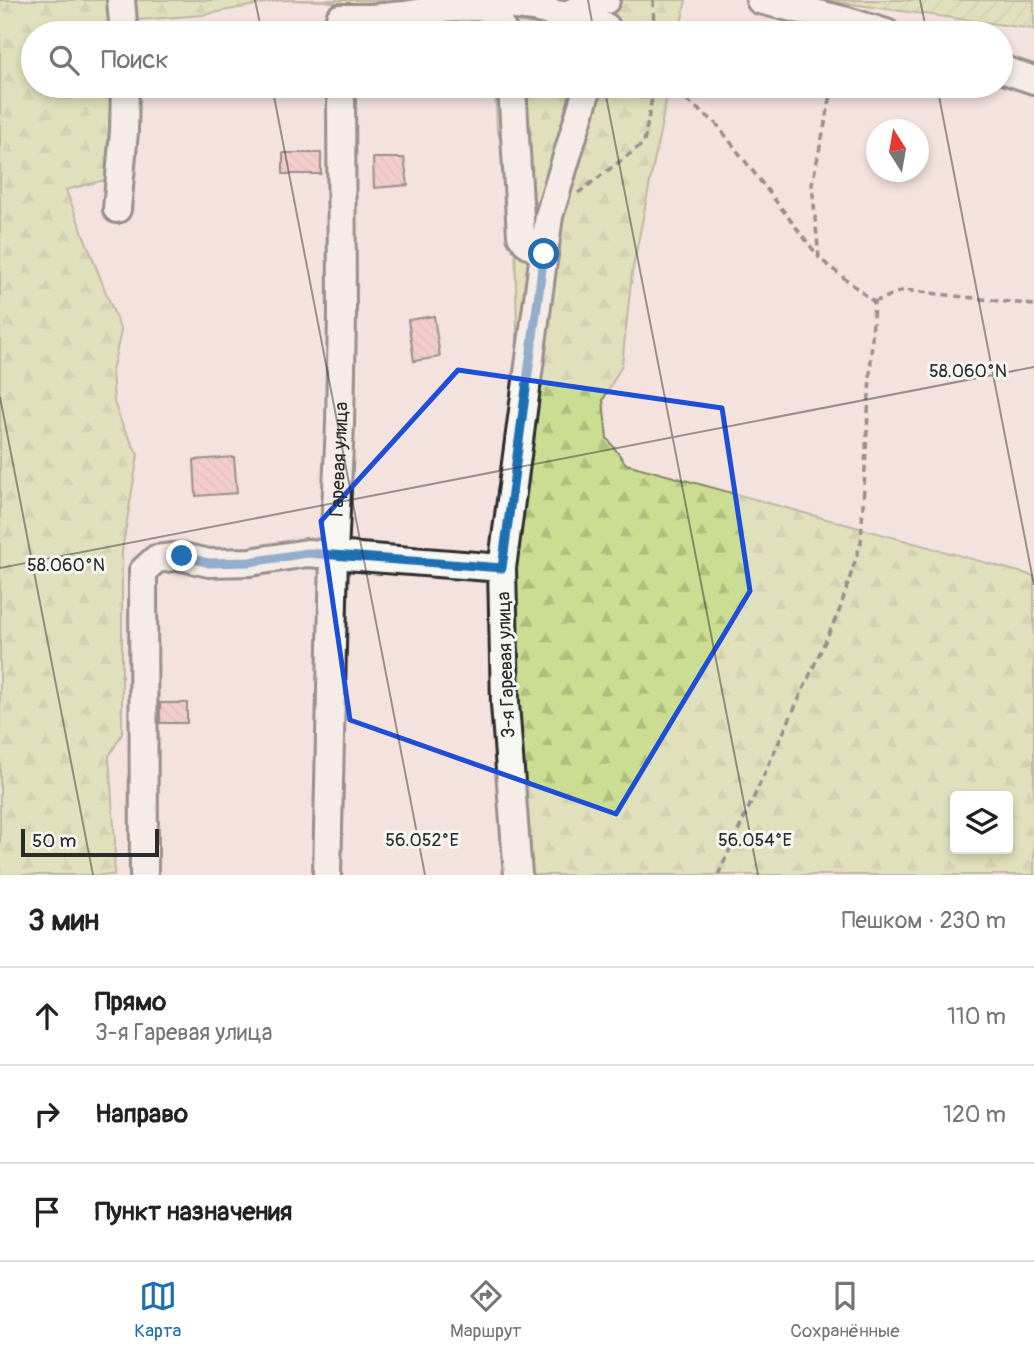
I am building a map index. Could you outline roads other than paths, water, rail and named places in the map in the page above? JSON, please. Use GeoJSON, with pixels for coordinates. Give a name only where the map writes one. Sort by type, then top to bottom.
{"type":"FeatureCollection","features":[{"type":"Feature","properties":{"kind":"street"},"geometry":{"type":"LineString","coordinates":[[121,0],[123,21]]}},
{"type":"Feature","properties":{"kind":"street"},"geometry":{"type":"LineString","coordinates":[[562,16],[606,0]]}},
{"type":"Feature","properties":{"kind":"street"},"geometry":{"type":"LineString","coordinates":[[760,0],[847,21]]}},
{"type":"Feature","properties":{"kind":"street"},"geometry":{"type":"LineString","coordinates":[[364,21],[436,4],[534,8],[582,21]]}},
{"type":"Feature","properties":{"kind":"street"},"geometry":{"type":"LineString","coordinates":[[489,6],[497,21]]}},
{"type":"Feature","properties":{"kind":"street"},"geometry":{"type":"LineString","coordinates":[[1013,73],[1034,80]]}},
{"type":"Feature","properties":{"kind":"street"},"geometry":{"type":"LineString","coordinates":[[117,209],[125,98]]}},
{"type":"Feature","properties":{"kind":"street","name":"Гаревая улица"},"geometry":{"type":"LineString","coordinates":[[327,875],[342,329],[341,98]]}},
{"type":"Feature","properties":{"kind":"street"},"geometry":{"type":"LineString","coordinates":[[513,98],[522,235],[525,241],[544,254]]}},
{"type":"Feature","properties":{"kind":"street","name":"3-я Гаревая улица"},"geometry":{"type":"LineString","coordinates":[[518,875],[505,704],[502,568],[549,216],[585,98]]}},
{"type":"Feature","properties":{"kind":"street"},"geometry":{"type":"LineString","coordinates":[[144,875],[143,571],[156,559],[182,556],[209,563],[250,562],[307,553],[502,568]]}}]}
